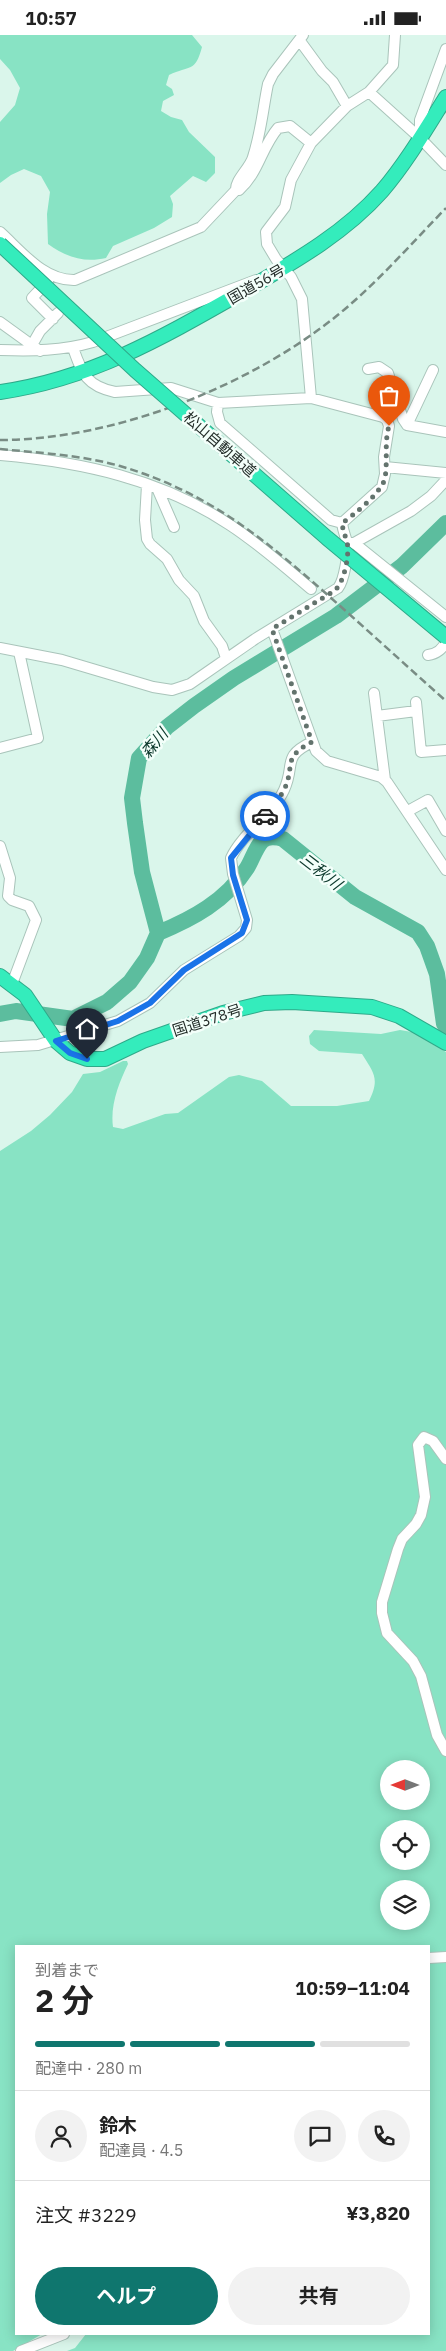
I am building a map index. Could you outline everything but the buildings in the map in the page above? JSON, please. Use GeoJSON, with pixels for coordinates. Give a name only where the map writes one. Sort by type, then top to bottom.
{"type":"FeatureCollection","features":[{"type":"Feature","properties":{"kind":"highway","name":"国道56号"},"geometry":{"type":"LineString","coordinates":[[3,391],[82,373],[150,343],[285,268],[324,241],[381,192],[420,138],[446,97]]}},
{"type":"Feature","properties":{"kind":"highway","name":"松山自動車道"},"geometry":{"type":"LineString","coordinates":[[0,244],[150,383],[327,538],[446,637]]}},
{"type":"Feature","properties":{"kind":"highway","name":"国道378号"},"geometry":{"type":"LineString","coordinates":[[0,976],[26,995],[56,1041],[77,1057],[87,1059],[105,1059],[148,1039],[223,1013],[264,1003],[292,1001],[372,1007],[399,1016],[446,1043]]}},
{"type":"Feature","properties":{"kind":"street"},"geometry":{"type":"LineString","coordinates":[[311,398],[302,299],[292,277],[276,259],[266,243],[266,232],[286,207],[291,180],[311,143],[347,106],[369,92],[393,65],[396,35]]}},
{"type":"Feature","properties":{"kind":"street"},"geometry":{"type":"LineString","coordinates":[[236,190],[236,183],[247,171],[253,157],[268,84],[273,74],[302,38],[322,71],[333,82],[347,106]]}},
{"type":"Feature","properties":{"kind":"street"},"geometry":{"type":"LineString","coordinates":[[420,138],[420,120],[446,49]]}},
{"type":"Feature","properties":{"kind":"street"},"geometry":{"type":"LineString","coordinates":[[369,92],[420,138],[446,165]]}},
{"type":"Feature","properties":{"kind":"street"},"geometry":{"type":"LineString","coordinates":[[0,232],[52,277],[66,281],[84,278],[201,227],[236,190],[239,190],[252,177],[269,141],[278,128],[290,126],[311,143]]}},
{"type":"Feature","properties":{"kind":"street"},"geometry":{"type":"LineString","coordinates":[[0,350],[73,348],[112,336],[242,284],[270,276]]}},
{"type":"Feature","properties":{"kind":"street"},"geometry":{"type":"LineString","coordinates":[[36,348],[40,331],[56,316],[32,298],[52,277]]}},
{"type":"Feature","properties":{"kind":"street"},"geometry":{"type":"LineString","coordinates":[[0,322],[36,348]]}},
{"type":"Feature","properties":{"kind":"street"},"geometry":{"type":"LineString","coordinates":[[73,348],[82,373],[88,381],[115,392],[172,388],[218,403],[311,398],[383,417],[387,420],[389,426],[382,487],[342,523]]}},
{"type":"Feature","properties":{"kind":"street"},"geometry":{"type":"LineString","coordinates":[[368,369],[382,368],[388,373],[403,419],[408,425],[446,433]]}},
{"type":"Feature","properties":{"kind":"street"},"geometry":{"type":"LineString","coordinates":[[408,425],[433,371]]}},
{"type":"Feature","properties":{"kind":"street"},"geometry":{"type":"LineString","coordinates":[[218,403],[217,412],[220,423],[331,520],[342,523]]}},
{"type":"Feature","properties":{"kind":"street"},"geometry":{"type":"LineString","coordinates":[[0,455],[52,460],[106,470],[152,486],[228,523],[311,589]]}},
{"type":"Feature","properties":{"kind":"street"},"geometry":{"type":"LineString","coordinates":[[385,467],[446,473]]}},
{"type":"Feature","properties":{"kind":"street"},"geometry":{"type":"LineString","coordinates":[[0,648],[62,660],[153,687],[172,690],[190,684],[226,658],[273,633],[338,588],[342,583],[351,543],[416,507],[446,480]]}},
{"type":"Feature","properties":{"kind":"street"},"geometry":{"type":"LineString","coordinates":[[152,486],[174,527]]}},
{"type":"Feature","properties":{"kind":"street"},"geometry":{"type":"LineString","coordinates":[[152,486],[145,520],[147,539],[150,545],[167,559],[179,580],[194,595],[204,621],[222,646],[226,658]]}},
{"type":"Feature","properties":{"kind":"street"},"geometry":{"type":"LineString","coordinates":[[342,523],[343,536],[446,617]]}},
{"type":"Feature","properties":{"kind":"street"},"geometry":{"type":"LineString","coordinates":[[273,633],[316,751],[327,761],[381,777],[385,780],[408,811],[423,838],[443,859],[446,870]]}},
{"type":"Feature","properties":{"kind":"street"},"geometry":{"type":"LineString","coordinates":[[428,655],[437,652],[444,646],[446,641]]}},
{"type":"Feature","properties":{"kind":"street"},"geometry":{"type":"LineString","coordinates":[[0,748],[38,738],[19,652]]}},
{"type":"Feature","properties":{"kind":"street"},"geometry":{"type":"LineString","coordinates":[[374,693],[385,780]]}},
{"type":"Feature","properties":{"kind":"street"},"geometry":{"type":"LineString","coordinates":[[377,716],[416,707],[421,752],[446,750]]}},
{"type":"Feature","properties":{"kind":"street"},"geometry":{"type":"LineString","coordinates":[[0,1047],[38,1045],[118,1021],[150,1003],[184,970],[242,933],[247,920],[243,902],[233,875],[231,858],[284,789],[293,755],[297,749],[312,742]]}},
{"type":"Feature","properties":{"kind":"street"},"geometry":{"type":"LineString","coordinates":[[408,811],[428,801],[446,831]]}},
{"type":"Feature","properties":{"kind":"street"},"geometry":{"type":"LineString","coordinates":[[0,846],[10,878],[8,896],[12,900],[29,906],[36,920],[12,984]]}},
{"type":"Feature","properties":{"kind":"street"},"geometry":{"type":"LineString","coordinates":[[446,1459],[433,1441],[424,1437],[420,1440],[418,1445],[425,1497],[421,1515],[416,1525],[402,1539],[398,1549],[382,1602],[382,1613],[386,1633],[414,1661],[421,1676],[437,1735],[446,1751]]}},
{"type":"Feature","properties":{"kind":"street"},"geometry":{"type":"LineString","coordinates":[[430,1959],[446,1957]]}},
{"type":"Feature","properties":{"kind":"street"},"geometry":{"type":"LineString","coordinates":[[21,2351],[61,2335]]}},
{"type":"Feature","properties":{"kind":"green space"},"geometry":{"type":"Polygon","coordinates":[[[0,35],[192,35],[202,47],[197,61],[191,67],[169,75],[166,85],[172,89],[174,95],[163,101],[161,111],[171,117],[182,120],[189,132],[215,157],[215,173],[206,182],[193,176],[170,196],[173,204],[172,217],[154,228],[113,246],[106,258],[90,260],[76,258],[55,249],[48,244],[47,214],[50,192],[41,176],[24,169],[0,183],[0,122],[15,105],[20,88],[10,70],[0,59],[0,35]]]}},
{"type":"Feature","properties":{"kind":"green space"},"geometry":{"type":"Polygon","coordinates":[[[314,1030],[381,1034],[400,1030],[412,1032],[446,1052],[446,2351],[67,2351],[75,2348],[85,2335],[430,2335],[430,1945],[15,1945],[15,2335],[40,2335],[13,2351],[0,2351],[0,1151],[31,1131],[50,1115],[72,1092],[83,1074],[100,1072],[123,1061],[127,1061],[128,1064],[116,1094],[112,1119],[113,1127],[123,1129],[165,1114],[178,1113],[229,1077],[239,1075],[262,1081],[291,1106],[337,1106],[369,1101],[375,1081],[370,1066],[362,1054],[319,1051],[310,1044],[309,1036],[314,1030]]]}},
{"type":"Feature","properties":{"kind":"waterway","name":"森川"},"geometry":{"type":"LineString","coordinates":[[0,1014],[16,1011],[73,1019],[107,1002],[130,982],[147,958],[158,933],[142,872],[132,798],[139,758],[167,727],[194,706],[234,678],[336,616],[402,566],[446,523]]}},
{"type":"Feature","properties":{"kind":"waterway","name":"三秋川"},"geometry":{"type":"LineString","coordinates":[[158,933],[196,915],[219,899],[239,880],[257,847],[264,839],[272,837],[283,839],[355,897],[418,932],[427,946],[437,974],[444,1024],[446,1026]]}},
{"type":"Feature","properties":{"kind":"railway"},"geometry":{"type":"LineString","coordinates":[[0,440],[44,438],[89,430],[134,419],[179,404],[223,386],[265,364],[304,340],[339,314],[394,263],[446,208]]}},
{"type":"Feature","properties":{"kind":"railway"},"geometry":{"type":"LineString","coordinates":[[0,449],[45,453],[105,462],[153,477],[211,505],[238,522],[288,561],[446,701]]}},
{"type":"Feature","properties":{"kind":"way so far"},"geometry":{"type":"LineString","coordinates":[[265,816],[284,789],[293,755],[297,749],[312,742],[272,629],[334,591],[342,583],[347,543],[343,536],[342,523],[349,519],[382,487],[385,475],[386,434],[389,426]]}},
{"type":"Feature","properties":{"kind":"route"},"geometry":{"type":"LineString","coordinates":[[87,1059],[70,1053],[56,1041],[118,1021],[150,1003],[184,970],[239,937],[242,933],[246,927],[247,920],[243,902],[233,875],[231,858],[233,853],[265,816]]}}]}
